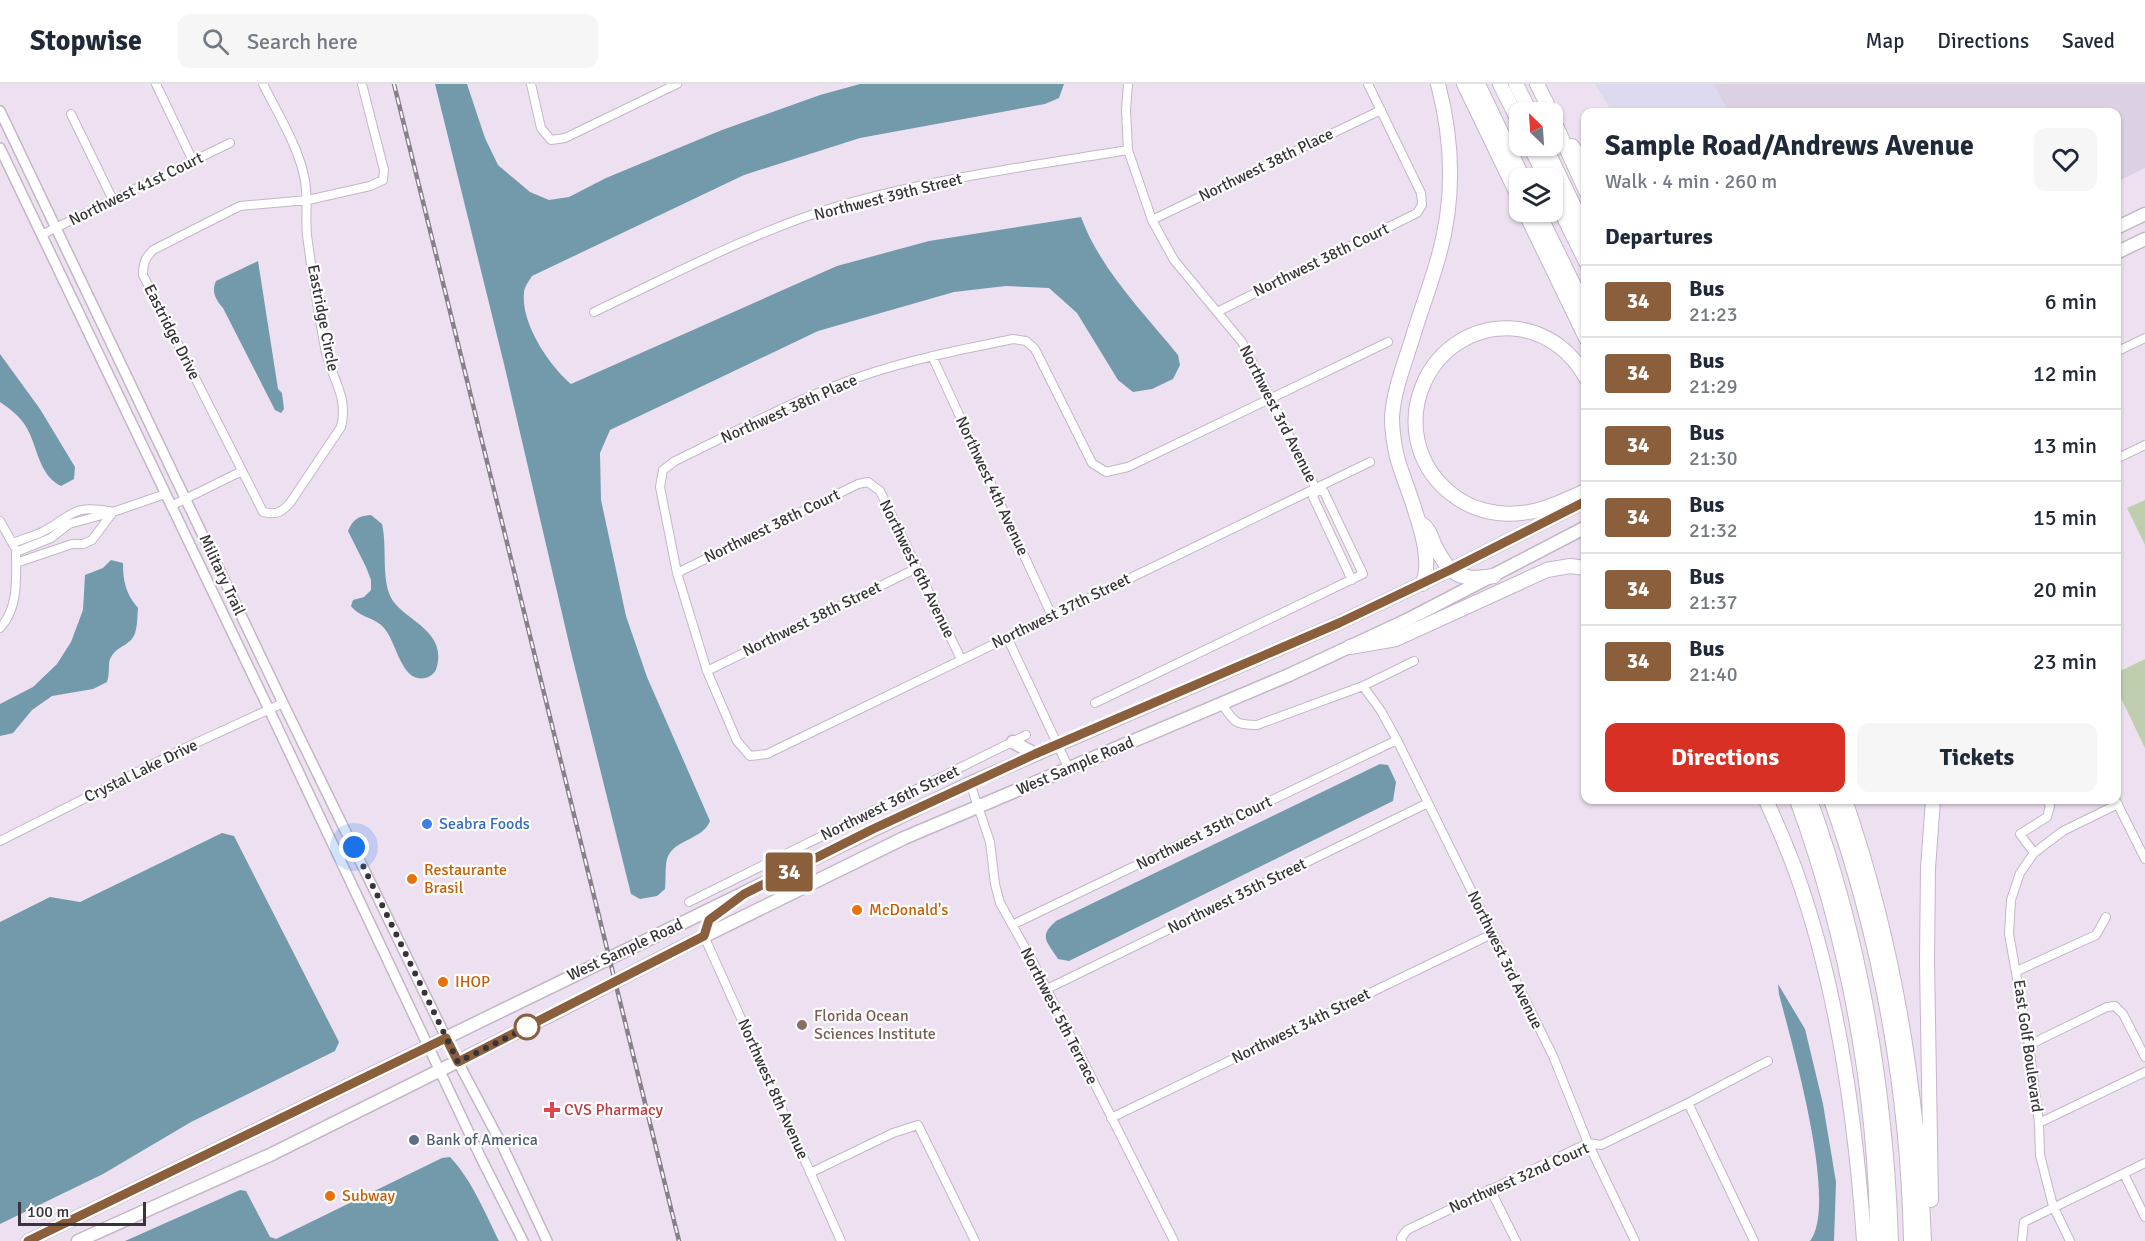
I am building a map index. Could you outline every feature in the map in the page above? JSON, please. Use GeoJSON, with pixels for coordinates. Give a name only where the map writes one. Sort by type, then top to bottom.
{"type":"FeatureCollection","features":[{"type":"Feature","properties":{"kind":"highway"},"geometry":{"type":"LineString","coordinates":[[1422,584],[1427,563],[1420,523],[1397,457],[1392,415],[1397,388],[1440,254],[1448,218],[1451,158],[1446,119],[1438,84]]}},
{"type":"Feature","properties":{"kind":"highway"},"geometry":{"type":"LineString","coordinates":[[1464,84],[1509,177]]}},
{"type":"Feature","properties":{"kind":"highway"},"geometry":{"type":"LineString","coordinates":[[1478,84],[1518,168]]}},
{"type":"Feature","properties":{"kind":"highway"},"geometry":{"type":"LineString","coordinates":[[1500,84],[1509,102]]}},
{"type":"Feature","properties":{"kind":"highway"},"geometry":{"type":"LineString","coordinates":[[1516,84],[1525,102]]}},
{"type":"Feature","properties":{"kind":"highway"},"geometry":{"type":"LineString","coordinates":[[1537,84],[1546,102]]}},
{"type":"Feature","properties":{"kind":"highway"},"geometry":{"type":"LineString","coordinates":[[1563,132],[1581,159]]}},
{"type":"Feature","properties":{"kind":"highway"},"geometry":{"type":"LineString","coordinates":[[1563,140],[1581,180]]}},
{"type":"Feature","properties":{"kind":"highway"},"geometry":{"type":"LineString","coordinates":[[1550,156],[1581,221]]}},
{"type":"Feature","properties":{"kind":"highway"},"geometry":{"type":"LineString","coordinates":[[1563,215],[1581,252]]}},
{"type":"Feature","properties":{"kind":"highway"},"geometry":{"type":"LineString","coordinates":[[1530,222],[1581,328]]}},
{"type":"Feature","properties":{"kind":"highway"},"geometry":{"type":"LineString","coordinates":[[1543,222],[1581,300]]}},
{"type":"Feature","properties":{"kind":"highway"},"geometry":{"type":"LineString","coordinates":[[1581,371],[1572,358],[1544,336],[1512,329],[1489,330],[1459,342],[1436,363],[1418,396],[1415,420],[1419,446],[1431,473],[1453,496],[1480,510],[1509,514],[1529,512],[1558,504],[1581,493]]}},
{"type":"Feature","properties":{"kind":"highway"},"geometry":{"type":"LineString","coordinates":[[1420,523],[1426,527],[1439,554],[1450,570],[1468,578],[1494,576]]}},
{"type":"Feature","properties":{"kind":"highway"},"geometry":{"type":"LineString","coordinates":[[1350,647],[1396,639],[1547,570],[1570,566],[1581,567]]}},
{"type":"Feature","properties":{"kind":"highway"},"geometry":{"type":"LineString","coordinates":[[1768,804],[1797,876],[1822,962],[1838,1038],[1856,1148],[1864,1241]]}},
{"type":"Feature","properties":{"kind":"highway"},"geometry":{"type":"LineString","coordinates":[[1777,804],[1798,862],[1797,876]]}},
{"type":"Feature","properties":{"kind":"highway"},"geometry":{"type":"LineString","coordinates":[[1798,804],[1829,902],[1859,1040],[1875,1179],[1877,1241]]}},
{"type":"Feature","properties":{"kind":"highway"},"geometry":{"type":"LineString","coordinates":[[1811,804],[1844,910],[1869,1026],[1884,1131],[1891,1241]]}},
{"type":"Feature","properties":{"kind":"highway"},"geometry":{"type":"LineString","coordinates":[[1832,804],[1862,900],[1883,993],[1899,1087],[1911,1241]]}},
{"type":"Feature","properties":{"kind":"highway"},"geometry":{"type":"LineString","coordinates":[[1846,804],[1877,908],[1907,1053],[1919,1149],[1924,1241]]}},
{"type":"Feature","properties":{"kind":"highway"},"geometry":{"type":"LineString","coordinates":[[1933,804],[1928,868],[1927,961],[1933,1241]]}},
{"type":"Feature","properties":{"kind":"main road"},"geometry":{"type":"LineString","coordinates":[[2121,226],[2145,214]]}},
{"type":"Feature","properties":{"kind":"main road"},"geometry":{"type":"LineString","coordinates":[[2121,251],[2145,239]]}},
{"type":"Feature","properties":{"kind":"main road","name":"West Sample Road"},"geometry":{"type":"LineString","coordinates":[[28,1241],[970,783],[1294,643],[1422,584],[1581,504]]}},
{"type":"Feature","properties":{"kind":"main road","name":"West Sample Road"},"geometry":{"type":"LineString","coordinates":[[78,1241],[237,1172],[704,936],[904,838],[1222,704],[1350,647],[1494,576],[1581,530]]}},
{"type":"Feature","properties":{"kind":"main road"},"geometry":{"type":"LineString","coordinates":[[1013,742],[1035,754]]}},
{"type":"Feature","properties":{"kind":"street"},"geometry":{"type":"LineString","coordinates":[[156,84],[193,161]]}},
{"type":"Feature","properties":{"kind":"street","name":"Eastridge Circle"},"geometry":{"type":"LineString","coordinates":[[242,471],[263,512],[273,515],[282,512],[341,427],[345,414],[344,400],[331,370],[322,332],[307,232],[308,200],[304,175],[297,154],[263,84]]}},
{"type":"Feature","properties":{"kind":"street","name":"Eastridge Drive"},"geometry":{"type":"LineString","coordinates":[[242,471],[143,275],[143,266],[153,250],[240,206],[308,200],[370,186],[382,180],[384,170],[362,84]]}},
{"type":"Feature","properties":{"kind":"street"},"geometry":{"type":"LineString","coordinates":[[531,84],[541,128],[551,140],[565,138],[677,84]]}},
{"type":"Feature","properties":{"kind":"street","name":"Northwest 3rd Avenue"},"geometry":{"type":"LineString","coordinates":[[1128,84],[1126,110],[1128,150],[1152,219],[1174,260],[1242,342],[1316,489],[1324,492],[1363,574],[1352,580],[1313,497],[1316,489]]}},
{"type":"Feature","properties":{"kind":"street"},"geometry":{"type":"LineString","coordinates":[[1368,84],[1381,110]]}},
{"type":"Feature","properties":{"kind":"street","name":"Northwest 38th Court"},"geometry":{"type":"LineString","coordinates":[[1218,312],[1418,213],[1422,206],[1420,194],[1381,110]]}},
{"type":"Feature","properties":{"kind":"street","name":"Northwest 38th Place"},"geometry":{"type":"LineString","coordinates":[[1152,219],[1381,110]]}},
{"type":"Feature","properties":{"kind":"street","name":"Military Trail"},"geometry":{"type":"LineString","coordinates":[[0,111],[283,703],[547,1241]]}},
{"type":"Feature","properties":{"kind":"street"},"geometry":{"type":"LineString","coordinates":[[71,114],[113,200]]}},
{"type":"Feature","properties":{"kind":"street","name":"Northwest 41st Court"},"geometry":{"type":"LineString","coordinates":[[41,235],[230,143]]}},
{"type":"Feature","properties":{"kind":"street","name":"Military Trail"},"geometry":{"type":"LineString","coordinates":[[0,148],[439,1071],[523,1241]]}},
{"type":"Feature","properties":{"kind":"street","name":"Northwest 39th Street"},"geometry":{"type":"LineString","coordinates":[[594,312],[740,243],[834,207],[949,179],[1128,150]]}},
{"type":"Feature","properties":{"kind":"street","name":"Northwest 38th Place"},"geometry":{"type":"LineString","coordinates":[[677,573],[660,487],[663,470],[675,461],[822,392],[870,373],[932,356],[1013,339],[1026,341],[1035,349],[1092,463],[1106,472],[1128,467],[1271,399]]}},
{"type":"Feature","properties":{"kind":"street"},"geometry":{"type":"LineString","coordinates":[[2121,350],[2145,339]]}},
{"type":"Feature","properties":{"kind":"street"},"geometry":{"type":"LineString","coordinates":[[1271,399],[1388,342]]}},
{"type":"Feature","properties":{"kind":"street","name":"Northwest 4th Avenue"},"geometry":{"type":"LineString","coordinates":[[932,356],[1052,616]]}},
{"type":"Feature","properties":{"kind":"street"},"geometry":{"type":"LineString","coordinates":[[2121,457],[2145,445]]}},
{"type":"Feature","properties":{"kind":"street","name":"Northwest 37th Street"},"geometry":{"type":"LineString","coordinates":[[707,671],[737,741],[750,756],[767,754],[1370,462]]}},
{"type":"Feature","properties":{"kind":"street"},"geometry":{"type":"LineString","coordinates":[[171,506],[242,471]]}},
{"type":"Feature","properties":{"kind":"street","name":"Northwest 38th Court"},"geometry":{"type":"LineString","coordinates":[[677,573],[858,484],[868,482]]}},
{"type":"Feature","properties":{"kind":"street","name":"Northwest 6th Avenue"},"geometry":{"type":"LineString","coordinates":[[868,482],[880,490],[961,659]]}},
{"type":"Feature","properties":{"kind":"street"},"geometry":{"type":"LineString","coordinates":[[15,548],[51,538],[69,524],[165,494]]}},
{"type":"Feature","properties":{"kind":"street"},"geometry":{"type":"LineString","coordinates":[[16,563],[72,544],[83,544],[92,540],[113,512]]}},
{"type":"Feature","properties":{"kind":"street"},"geometry":{"type":"LineString","coordinates":[[0,522],[15,548],[16,563],[14,603],[0,628]]}},
{"type":"Feature","properties":{"kind":"street","name":"Northwest 38th Street"},"geometry":{"type":"LineString","coordinates":[[707,671],[917,568]]}},
{"type":"Feature","properties":{"kind":"street"},"geometry":{"type":"LineString","coordinates":[[677,573],[707,671]]}},
{"type":"Feature","properties":{"kind":"street"},"geometry":{"type":"LineString","coordinates":[[1095,703],[1352,580]]}},
{"type":"Feature","properties":{"kind":"street"},"geometry":{"type":"LineString","coordinates":[[1007,637],[1069,769]]}},
{"type":"Feature","properties":{"kind":"street"},"geometry":{"type":"LineString","coordinates":[[1222,704],[1235,722],[1243,725],[1257,725],[1363,686],[1414,661]]}},
{"type":"Feature","properties":{"kind":"street","name":"Northwest 3rd Avenue"},"geometry":{"type":"LineString","coordinates":[[1363,686],[1381,711],[1397,740],[1553,1056],[1588,1143],[1635,1241]]}},
{"type":"Feature","properties":{"kind":"street","name":"Crystal Lake Drive"},"geometry":{"type":"LineString","coordinates":[[0,841],[185,748],[283,703]]}},
{"type":"Feature","properties":{"kind":"street","name":"Northwest 36th Street"},"geometry":{"type":"LineString","coordinates":[[689,902],[1026,735]]}},
{"type":"Feature","properties":{"kind":"street","name":"Northwest 35th Court"},"geometry":{"type":"LineString","coordinates":[[1012,925],[1397,740]]}},
{"type":"Feature","properties":{"kind":"street","name":"Northwest 5th Terrace"},"geometry":{"type":"LineString","coordinates":[[970,783],[990,842],[997,894],[1174,1241]]}},
{"type":"Feature","properties":{"kind":"street","name":"Northwest 35th Street"},"geometry":{"type":"LineString","coordinates":[[1047,989],[1428,803]]}},
{"type":"Feature","properties":{"kind":"street"},"geometry":{"type":"LineString","coordinates":[[2034,853],[2020,834],[2047,817],[2049,804]]}},
{"type":"Feature","properties":{"kind":"street","name":"East Golf Boulevard"},"geometry":{"type":"LineString","coordinates":[[2070,1241],[2052,1206],[2040,1155],[2039,1124],[2029,1045],[2009,933],[2011,900],[2020,873],[2034,853],[2062,831],[2113,804]]}},
{"type":"Feature","properties":{"kind":"street"},"geometry":{"type":"LineString","coordinates":[[2118,804],[2145,859]]}},
{"type":"Feature","properties":{"kind":"street"},"geometry":{"type":"LineString","coordinates":[[704,936],[709,920],[748,892],[743,875]]}},
{"type":"Feature","properties":{"kind":"street"},"geometry":{"type":"LineString","coordinates":[[2017,972],[2096,935],[2106,917]]}},
{"type":"Feature","properties":{"kind":"street","name":"Northwest 34th Street"},"geometry":{"type":"LineString","coordinates":[[1111,1118],[1492,934]]}},
{"type":"Feature","properties":{"kind":"street","name":"Northwest 8th Avenue"},"geometry":{"type":"LineString","coordinates":[[704,936],[841,1241]]}},
{"type":"Feature","properties":{"kind":"street"},"geometry":{"type":"LineString","coordinates":[[2029,1045],[2107,1007],[2115,1006],[2124,1014],[2145,1057]]}},
{"type":"Feature","properties":{"kind":"street","name":"Northwest 32nd Court"},"geometry":{"type":"LineString","coordinates":[[1401,1239],[1407,1230],[1490,1189],[1588,1143],[1601,1144],[1688,1103],[1768,1061]]}},
{"type":"Feature","properties":{"kind":"street"},"geometry":{"type":"LineString","coordinates":[[2039,1124],[2145,1072]]}},
{"type":"Feature","properties":{"kind":"street"},"geometry":{"type":"LineString","coordinates":[[1688,1103],[1754,1241]]}},
{"type":"Feature","properties":{"kind":"street"},"geometry":{"type":"LineString","coordinates":[[810,1173],[893,1133],[918,1125],[975,1241]]}},
{"type":"Feature","properties":{"kind":"street"},"geometry":{"type":"LineString","coordinates":[[2022,1241],[2024,1222],[2052,1206],[2145,1163]]}},
{"type":"Feature","properties":{"kind":"street"},"geometry":{"type":"LineString","coordinates":[[2124,1174],[2145,1217]]}},
{"type":"Feature","properties":{"kind":"street"},"geometry":{"type":"LineString","coordinates":[[1490,1189],[1516,1241]]}},
{"type":"Feature","properties":{"kind":"shaded area"},"geometry":{"type":"Polygon","coordinates":[[[1595,84],[1714,84],[1726,108],[1610,108],[1595,84]]]}},
{"type":"Feature","properties":{"kind":"shaded area"},"geometry":{"type":"Polygon","coordinates":[[[1714,84],[2145,84],[2145,168],[2121,180],[2121,108],[1726,108],[1714,84]]]}},
{"type":"Feature","properties":{"kind":"green space"},"geometry":{"type":"Polygon","coordinates":[[[2145,500],[2145,545],[2127,508],[2145,500]]]}},
{"type":"Feature","properties":{"kind":"green space"},"geometry":{"type":"Polygon","coordinates":[[[2145,659],[2145,748],[2121,698],[2121,671],[2145,659]]]}},
{"type":"Feature","properties":{"kind":"water"},"geometry":{"type":"Polygon","coordinates":[[[435,84],[467,84],[485,138],[498,165],[530,192],[549,200],[569,197],[606,178],[722,130],[820,95],[860,84],[1064,84],[1059,98],[1045,104],[860,138],[744,175],[532,276],[524,291],[527,318],[546,355],[571,384],[837,266],[929,241],[1081,217],[1089,236],[1111,272],[1178,355],[1180,365],[1173,379],[1152,389],[1133,392],[1118,380],[1077,313],[1049,288],[1006,286],[954,292],[818,331],[610,430],[600,453],[601,500],[626,616],[647,677],[710,821],[701,832],[670,852],[666,862],[665,889],[657,896],[640,899],[631,894],[435,84]]]}},
{"type":"Feature","properties":{"kind":"water"},"geometry":{"type":"Polygon","coordinates":[[[258,261],[278,389],[282,393],[284,409],[281,413],[275,410],[214,292],[216,281],[258,261]]]}},
{"type":"Feature","properties":{"kind":"water"},"geometry":{"type":"Polygon","coordinates":[[[0,354],[40,409],[75,467],[74,479],[61,486],[53,481],[42,465],[22,421],[0,402],[0,354]]]}},
{"type":"Feature","properties":{"kind":"water"},"geometry":{"type":"Polygon","coordinates":[[[371,515],[382,524],[389,593],[401,610],[420,625],[435,642],[438,653],[437,666],[432,675],[425,678],[411,675],[401,662],[391,638],[383,627],[351,606],[353,600],[364,597],[371,590],[371,580],[348,531],[356,519],[371,515]]]}},
{"type":"Feature","properties":{"kind":"water"},"geometry":{"type":"Polygon","coordinates":[[[111,560],[123,563],[126,587],[138,608],[135,633],[131,640],[112,655],[107,682],[93,689],[52,696],[32,710],[13,733],[0,736],[0,704],[33,687],[57,664],[71,642],[83,610],[85,575],[103,568],[111,560]]]}},
{"type":"Feature","properties":{"kind":"water"},"geometry":{"type":"Polygon","coordinates":[[[1380,764],[1388,765],[1396,782],[1393,801],[1069,961],[1058,959],[1048,943],[1047,931],[1056,921],[1380,764]]]}},
{"type":"Feature","properties":{"kind":"water"},"geometry":{"type":"Polygon","coordinates":[[[222,833],[234,836],[339,1042],[335,1051],[191,1122],[103,1174],[0,1224],[0,922],[50,897],[80,902],[222,833]]]}},
{"type":"Feature","properties":{"kind":"water"},"geometry":{"type":"Polygon","coordinates":[[[1778,984],[1805,1029],[1823,1104],[1836,1182],[1834,1241],[1810,1241],[1817,1222],[1819,1193],[1816,1159],[1802,1083],[1778,984]]]}},
{"type":"Feature","properties":{"kind":"water"},"geometry":{"type":"Polygon","coordinates":[[[450,1157],[471,1186],[499,1241],[125,1241],[240,1190],[246,1191],[270,1237],[276,1239],[442,1158],[450,1157]]]}},
{"type":"Feature","properties":{"kind":"railway"},"geometry":{"type":"LineString","coordinates":[[394,84],[679,1241]]}},
{"type":"Feature","properties":{"kind":"bus line","name":"34"},"geometry":{"type":"LineString","coordinates":[[28,1241],[446,1038],[458,1062],[704,936],[709,920],[744,894],[873,829],[1057,744],[1339,623],[1581,504]]}},
{"type":"Feature","properties":{"kind":"place","name":"Seabra Foods"},"geometry":{"type":"Point","coordinates":[427,824]}},
{"type":"Feature","properties":{"kind":"place","name":"Restaurante Brasil"},"geometry":{"type":"Point","coordinates":[412,879]}},
{"type":"Feature","properties":{"kind":"place","name":"McDonald's"},"geometry":{"type":"Point","coordinates":[857,910]}},
{"type":"Feature","properties":{"kind":"place","name":"IHOP"},"geometry":{"type":"Point","coordinates":[443,982]}},
{"type":"Feature","properties":{"kind":"place","name":"Florida Ocean Sciences Institute"},"geometry":{"type":"Point","coordinates":[802,1025]}},
{"type":"Feature","properties":{"kind":"place","name":"CVS Pharmacy"},"geometry":{"type":"Point","coordinates":[552,1110]}},
{"type":"Feature","properties":{"kind":"place","name":"Bank of America"},"geometry":{"type":"Point","coordinates":[414,1140]}},
{"type":"Feature","properties":{"kind":"place","name":"Subway"},"geometry":{"type":"Point","coordinates":[330,1196]}},
{"type":"Feature","properties":{"kind":"route"},"geometry":{"type":"LineString","coordinates":[[354,847],[458,1062],[536,1023],[527,1027]]}}]}
